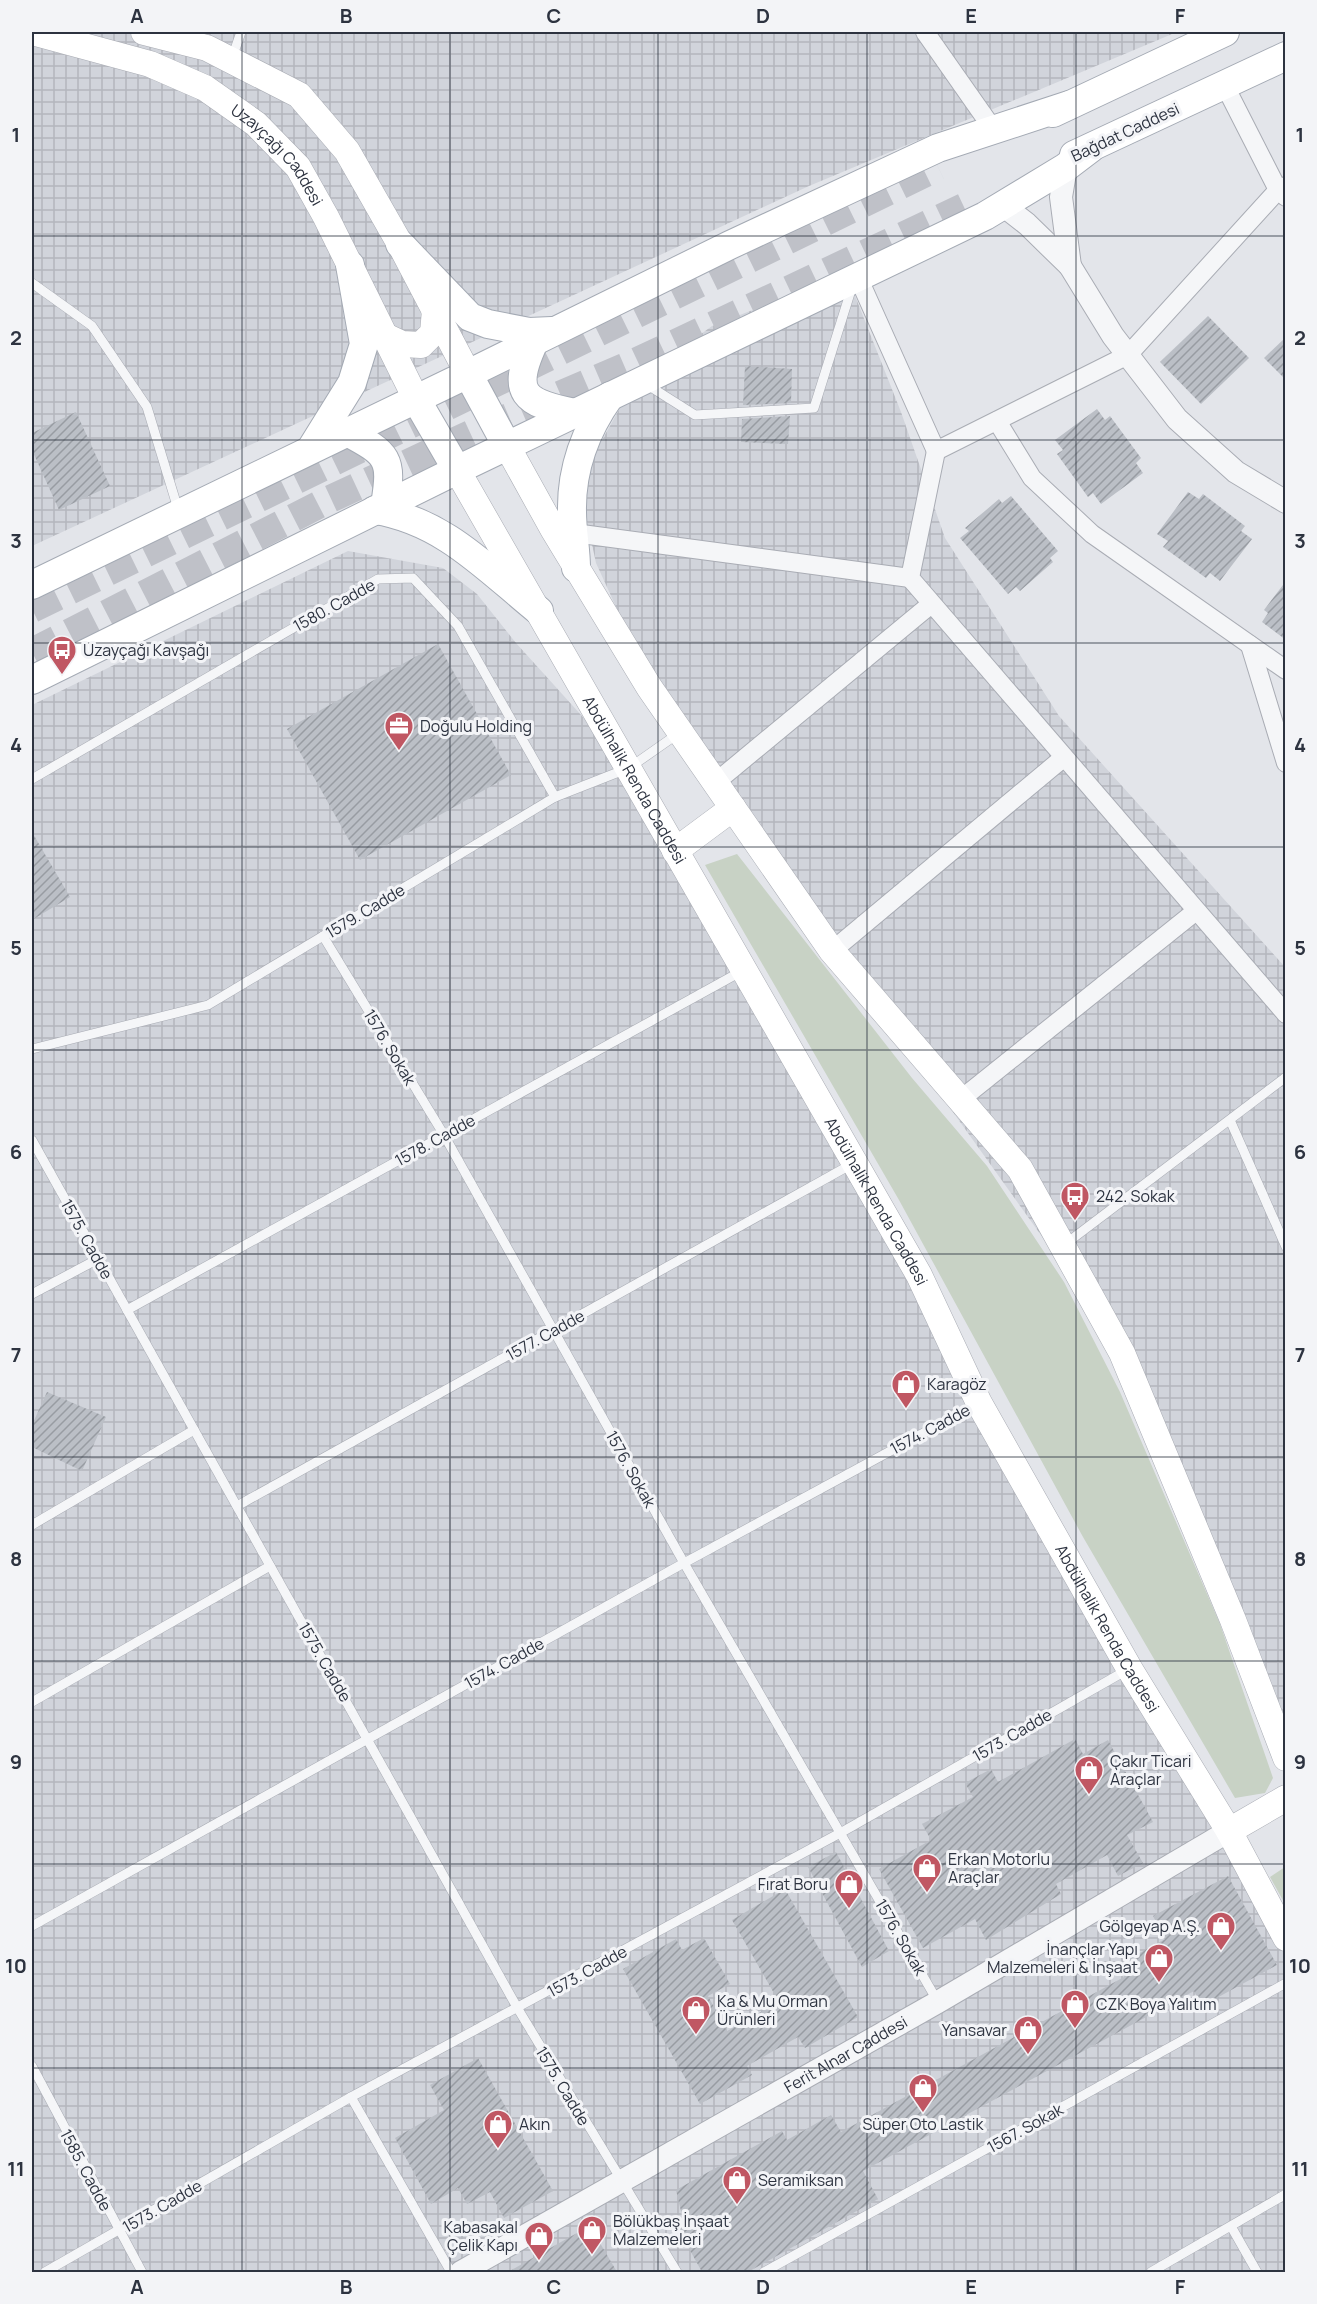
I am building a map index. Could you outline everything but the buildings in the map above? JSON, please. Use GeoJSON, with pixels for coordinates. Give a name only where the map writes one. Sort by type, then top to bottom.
{"type":"FeatureCollection","features":[{"type":"Feature","properties":{"kind":"main road"},"geometry":{"type":"LineString","coordinates":[[144,32],[207,48],[299,95],[346,151],[400,244],[507,446],[576,568],[649,687],[832,951],[1020,1168],[1122,1353],[1233,1620],[1286,1758]]}},
{"type":"Feature","properties":{"kind":"main road"},"geometry":{"type":"LineString","coordinates":[[938,167],[1225,32]]}},
{"type":"Feature","properties":{"kind":"main road","name":"Uzayçağı Caddesi"},"geometry":{"type":"LineString","coordinates":[[32,33],[150,64],[205,88],[256,124],[298,167],[350,265],[416,399]]}},
{"type":"Feature","properties":{"kind":"main road","name":"Bağdat Caddesi"},"geometry":{"type":"LineString","coordinates":[[964,207],[1286,56]]}},
{"type":"Feature","properties":{"kind":"main road"},"geometry":{"type":"LineString","coordinates":[[32,585],[560,330],[730,245],[938,148],[1069,105]]}},
{"type":"Feature","properties":{"kind":"main road"},"geometry":{"type":"LineString","coordinates":[[32,680],[380,507],[1004,206],[1066,167],[1091,148]]}},
{"type":"Feature","properties":{"kind":"main road"},"geometry":{"type":"LineString","coordinates":[[400,244],[470,317],[488,324],[529,332],[560,330]]}},
{"type":"Feature","properties":{"kind":"main road"},"geometry":{"type":"LineString","coordinates":[[310,450],[352,383],[364,344],[350,265]]}},
{"type":"Feature","properties":{"kind":"main road"},"geometry":{"type":"LineString","coordinates":[[386,336],[402,344],[421,345],[433,333],[435,310]]}},
{"type":"Feature","properties":{"kind":"main road"},"geometry":{"type":"LineString","coordinates":[[534,342],[522,367],[522,382],[529,398],[544,407],[575,413]]}},
{"type":"Feature","properties":{"kind":"main road"},"geometry":{"type":"LineString","coordinates":[[576,568],[572,512],[574,477],[581,445],[594,418],[611,395]]}},
{"type":"Feature","properties":{"kind":"main road"},"geometry":{"type":"LineString","coordinates":[[416,399],[457,470]]}},
{"type":"Feature","properties":{"kind":"main road"},"geometry":{"type":"LineString","coordinates":[[347,432],[380,449],[386,460],[390,478],[380,507]]}},
{"type":"Feature","properties":{"kind":"main road","name":"Abdülhalik Renda Caddesi"},"geometry":{"type":"LineString","coordinates":[[457,470],[919,1275],[979,1403],[1129,1668],[1229,1831],[1286,1938]]}},
{"type":"Feature","properties":{"kind":"main road"},"geometry":{"type":"LineString","coordinates":[[380,507],[414,520],[452,539],[538,611]]}},
{"type":"Feature","properties":{"kind":"main road"},"geometry":{"type":"LineString","coordinates":[[675,850],[733,808]]}},
{"type":"Feature","properties":{"kind":"main road"},"geometry":{"type":"LineString","coordinates":[[1229,1831],[1286,1798]]}},
{"type":"Feature","properties":{"kind":"street"},"geometry":{"type":"LineString","coordinates":[[925,32],[993,129]]}},
{"type":"Feature","properties":{"kind":"street"},"geometry":{"type":"LineString","coordinates":[[936,451],[1128,355],[1283,191],[1224,84]]}},
{"type":"Feature","properties":{"kind":"street"},"geometry":{"type":"LineString","coordinates":[[1066,167],[1061,197],[1070,266]]}},
{"type":"Feature","properties":{"kind":"street"},"geometry":{"type":"LineString","coordinates":[[1004,206],[1027,224],[1070,266],[1113,336],[1177,419],[1236,472],[1286,502]]}},
{"type":"Feature","properties":{"kind":"street"},"geometry":{"type":"LineString","coordinates":[[856,278],[936,451],[910,579]]}},
{"type":"Feature","properties":{"kind":"street"},"geometry":{"type":"LineString","coordinates":[[997,420],[1032,478],[1092,534],[1286,670]]}},
{"type":"Feature","properties":{"kind":"street"},"geometry":{"type":"LineString","coordinates":[[574,533],[910,579],[930,605],[1286,1014]]}},
{"type":"Feature","properties":{"kind":"street"},"geometry":{"type":"LineString","coordinates":[[716,782],[930,605]]}},
{"type":"Feature","properties":{"kind":"street"},"geometry":{"type":"LineString","coordinates":[[1250,645],[1286,763]]}},
{"type":"Feature","properties":{"kind":"street"},"geometry":{"type":"LineString","coordinates":[[832,951],[1063,758]]}},
{"type":"Feature","properties":{"kind":"street"},"geometry":{"type":"LineString","coordinates":[[960,1100],[1196,911]]}},
{"type":"Feature","properties":{"kind":"street","name":"Ferit Alnar Caddesi"},"geometry":{"type":"LineString","coordinates":[[461,2272],[938,2002],[1229,1831]]}},
{"type":"Feature","properties":{"kind":"lane"},"geometry":{"type":"LineString","coordinates":[[231,60],[241,32]]}},
{"type":"Feature","properties":{"kind":"lane"},"geometry":{"type":"LineString","coordinates":[[642,381],[695,415],[814,408],[856,278]]}},
{"type":"Feature","properties":{"kind":"lane"},"geometry":{"type":"LineString","coordinates":[[32,283],[92,326],[147,407],[179,513]]}},
{"type":"Feature","properties":{"kind":"lane","name":"1580. Cadde"},"geometry":{"type":"LineString","coordinates":[[32,779],[378,579],[412,578],[458,626],[555,797]]}},
{"type":"Feature","properties":{"kind":"lane","name":"1579. Cadde"},"geometry":{"type":"LineString","coordinates":[[32,1049],[208,1005],[555,797],[629,768],[681,732]]}},
{"type":"Feature","properties":{"kind":"lane","name":"1576. Sokak"},"geometry":{"type":"LineString","coordinates":[[323,936],[444,1135],[684,1563],[842,1832],[938,2002]]}},
{"type":"Feature","properties":{"kind":"lane","name":"1578. Cadde"},"geometry":{"type":"LineString","coordinates":[[127,1310],[744,970]]}},
{"type":"Feature","properties":{"kind":"lane"},"geometry":{"type":"LineString","coordinates":[[1062,1246],[1286,1077]]}},
{"type":"Feature","properties":{"kind":"lane"},"geometry":{"type":"LineString","coordinates":[[1230,1120],[1286,1247]]}},
{"type":"Feature","properties":{"kind":"lane","name":"1575. Cadde"},"geometry":{"type":"LineString","coordinates":[[32,1140],[518,2009],[621,2183],[677,2272]]}},
{"type":"Feature","properties":{"kind":"lane","name":"1577. Cadde"},"geometry":{"type":"LineString","coordinates":[[237,1506],[854,1163]]}},
{"type":"Feature","properties":{"kind":"lane"},"geometry":{"type":"LineString","coordinates":[[32,1294],[98,1259]]}},
{"type":"Feature","properties":{"kind":"lane","name":"1574. Cadde"},"geometry":{"type":"LineString","coordinates":[[32,1926],[684,1563],[979,1403]]}},
{"type":"Feature","properties":{"kind":"lane"},"geometry":{"type":"LineString","coordinates":[[32,1525],[194,1430]]}},
{"type":"Feature","properties":{"kind":"lane"},"geometry":{"type":"LineString","coordinates":[[32,1702],[270,1566]]}},
{"type":"Feature","properties":{"kind":"lane","name":"1573. Cadde"},"geometry":{"type":"LineString","coordinates":[[45,2272],[351,2097],[518,2009],[842,1832],[1129,1668]]}},
{"type":"Feature","properties":{"kind":"lane","name":"1567. Sokak"},"geometry":{"type":"LineString","coordinates":[[764,2272],[1286,1983]]}},
{"type":"Feature","properties":{"kind":"lane","name":"1585. Cadde"},"geometry":{"type":"LineString","coordinates":[[32,2066],[142,2272]]}},
{"type":"Feature","properties":{"kind":"lane"},"geometry":{"type":"LineString","coordinates":[[351,2097],[452,2272]]}},
{"type":"Feature","properties":{"kind":"lane"},"geometry":{"type":"LineString","coordinates":[[1151,2272],[1232,2228],[1286,2194]]}},
{"type":"Feature","properties":{"kind":"lane"},"geometry":{"type":"LineString","coordinates":[[1232,2228],[1257,2272]]}},
{"type":"Feature","properties":{"kind":"shaded area"},"geometry":{"type":"Polygon","coordinates":[[[32,32],[1177,32],[809,186],[32,546],[32,32]]]}},
{"type":"Feature","properties":{"kind":"shaded area"},"geometry":{"type":"Polygon","coordinates":[[[846,273],[901,412],[945,538],[1059,716],[1285,967],[1285,1718],[1233,1620],[1106,1326],[659,701],[596,563],[585,512],[588,478],[597,449],[634,383],[712,326],[846,273]]]}},
{"type":"Feature","properties":{"kind":"shaded area"},"geometry":{"type":"Polygon","coordinates":[[[348,551],[443,568],[477,594],[516,643],[629,768],[1285,1938],[1285,2272],[32,2272],[32,705],[348,551]]]}},
{"type":"Feature","properties":{"kind":"shaded area"},"geometry":{"type":"Polygon","coordinates":[[[737,854],[912,1078],[987,1166],[1064,1282],[1120,1392],[1220,1624],[1273,1778],[1265,1793],[1235,1798],[1083,1537],[899,1200],[705,865],[737,854]]]}},
{"type":"Feature","properties":{"kind":"shaded area"},"geometry":{"type":"Polygon","coordinates":[[[1285,1867],[1285,1904],[1270,1877],[1285,1867]]]}},
{"type":"Feature","properties":{"kind":"tunnel"},"geometry":{"type":"LineString","coordinates":[[32,609],[938,167]]}},
{"type":"Feature","properties":{"kind":"tunnel"},"geometry":{"type":"LineString","coordinates":[[32,652],[328,500],[490,425],[629,365],[964,207]]}},
{"type":"Feature","properties":{"kind":"place","name":"Uzayçağı Kavşağı"},"geometry":{"type":"Point","coordinates":[62,676]}},
{"type":"Feature","properties":{"kind":"place","name":"Doğulu Holding"},"geometry":{"type":"Point","coordinates":[399,752]}},
{"type":"Feature","properties":{"kind":"place","name":"242. Sokak"},"geometry":{"type":"Point","coordinates":[1075,1222]}},
{"type":"Feature","properties":{"kind":"place","name":"Karagöz"},"geometry":{"type":"Point","coordinates":[906,1410]}},
{"type":"Feature","properties":{"kind":"place","name":"Çakır Ticari Araçlar"},"geometry":{"type":"Point","coordinates":[1089,1796]}},
{"type":"Feature","properties":{"kind":"place","name":"Erkan Motorlu Araçlar"},"geometry":{"type":"Point","coordinates":[927,1894]}},
{"type":"Feature","properties":{"kind":"place","name":"Fırat Boru"},"geometry":{"type":"Point","coordinates":[849,1910]}},
{"type":"Feature","properties":{"kind":"place","name":"Gölgeyap A.Ş."},"geometry":{"type":"Point","coordinates":[1221,1952]}},
{"type":"Feature","properties":{"kind":"place","name":"İnançlar Yapı Malzemeleri & İnşaat"},"geometry":{"type":"Point","coordinates":[1159,1984]}},
{"type":"Feature","properties":{"kind":"place","name":"CZK Boya Yalıtım"},"geometry":{"type":"Point","coordinates":[1075,2030]}},
{"type":"Feature","properties":{"kind":"place","name":"Ka & Mu Orman Ürünleri"},"geometry":{"type":"Point","coordinates":[696,2036]}},
{"type":"Feature","properties":{"kind":"place","name":"Yansavar"},"geometry":{"type":"Point","coordinates":[1028,2056]}},
{"type":"Feature","properties":{"kind":"place","name":"Süper Oto Lastik"},"geometry":{"type":"Point","coordinates":[923,2114]}},
{"type":"Feature","properties":{"kind":"place","name":"Akın"},"geometry":{"type":"Point","coordinates":[498,2150]}},
{"type":"Feature","properties":{"kind":"place","name":"Seramiksan"},"geometry":{"type":"Point","coordinates":[737,2206]}},
{"type":"Feature","properties":{"kind":"place","name":"Bölükbaş İnşaat Malzemeleri"},"geometry":{"type":"Point","coordinates":[592,2256]}},
{"type":"Feature","properties":{"kind":"place","name":"Kabasakal Çelik Kapı"},"geometry":{"type":"Point","coordinates":[539,2262]}}]}
